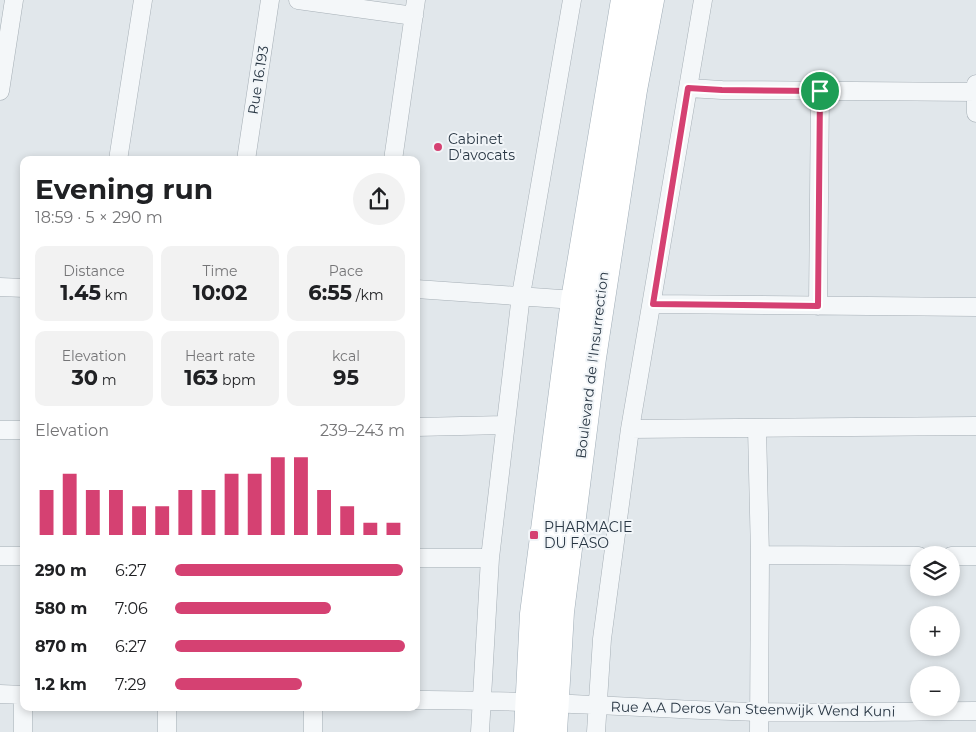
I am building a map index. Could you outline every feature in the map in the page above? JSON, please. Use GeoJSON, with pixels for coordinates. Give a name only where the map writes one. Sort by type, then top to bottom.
{"type":"FeatureCollection","features":[{"type":"Feature","properties":{"kind":"main road","name":"Boulevard de l'Insurrection"},"geometry":{"type":"LineString","coordinates":[[552,732],[542,703],[534,614],[575,300],[625,0]]}},
{"type":"Feature","properties":{"kind":"main road","name":"Boulevard de l'Insurrection"},"geometry":{"type":"LineString","coordinates":[[528,732],[542,703],[560,612],[598,314],[633,90],[650,0]]}},
{"type":"Feature","properties":{"kind":"street"},"geometry":{"type":"LineString","coordinates":[[0,91],[14,0]]}},
{"type":"Feature","properties":{"kind":"street"},"geometry":{"type":"LineString","coordinates":[[119,156],[143,0]]}},
{"type":"Feature","properties":{"kind":"street","name":"Rue 16.193"},"geometry":{"type":"LineString","coordinates":[[247,156],[270,0]]}},
{"type":"Feature","properties":{"kind":"street"},"geometry":{"type":"LineString","coordinates":[[298,0],[415,8],[394,156]]}},
{"type":"Feature","properties":{"kind":"street"},"geometry":{"type":"LineString","coordinates":[[480,732],[480,700],[490,558],[521,295],[572,0]]}},
{"type":"Feature","properties":{"kind":"street"},"geometry":{"type":"LineString","coordinates":[[596,732],[596,707],[602,639],[630,429],[653,304],[703,0]]}},
{"type":"Feature","properties":{"kind":"street"},"geometry":{"type":"LineString","coordinates":[[976,84],[976,113]]}},
{"type":"Feature","properties":{"kind":"street"},"geometry":{"type":"LineString","coordinates":[[688,88],[722,90],[976,92]]}},
{"type":"Feature","properties":{"kind":"street"},"geometry":{"type":"LineString","coordinates":[[818,306],[820,91]]}},
{"type":"Feature","properties":{"kind":"street"},"geometry":{"type":"LineString","coordinates":[[0,287],[20,288]]}},
{"type":"Feature","properties":{"kind":"street"},"geometry":{"type":"LineString","coordinates":[[420,289],[575,300]]}},
{"type":"Feature","properties":{"kind":"street"},"geometry":{"type":"LineString","coordinates":[[653,304],[976,307]]}},
{"type":"Feature","properties":{"kind":"street"},"geometry":{"type":"LineString","coordinates":[[420,427],[505,425]]}},
{"type":"Feature","properties":{"kind":"street"},"geometry":{"type":"LineString","coordinates":[[630,429],[976,426]]}},
{"type":"Feature","properties":{"kind":"street"},"geometry":{"type":"LineString","coordinates":[[757,428],[760,555],[760,732]]}},
{"type":"Feature","properties":{"kind":"street"},"geometry":{"type":"LineString","coordinates":[[0,430],[20,430]]}},
{"type":"Feature","properties":{"kind":"street"},"geometry":{"type":"LineString","coordinates":[[760,555],[910,556]]}},
{"type":"Feature","properties":{"kind":"street"},"geometry":{"type":"LineString","coordinates":[[0,556],[20,556]]}},
{"type":"Feature","properties":{"kind":"street"},"geometry":{"type":"LineString","coordinates":[[960,556],[976,556]]}},
{"type":"Feature","properties":{"kind":"street"},"geometry":{"type":"LineString","coordinates":[[420,558],[490,558]]}},
{"type":"Feature","properties":{"kind":"street"},"geometry":{"type":"LineString","coordinates":[[0,694],[20,695]]}},
{"type":"Feature","properties":{"kind":"street","name":"Rue A.A Deros Van Steenwijk Wend Kuni"},"geometry":{"type":"LineString","coordinates":[[420,700],[480,700],[596,707],[759,712],[976,711]]}},
{"type":"Feature","properties":{"kind":"street"},"geometry":{"type":"LineString","coordinates":[[23,711],[23,732]]}},
{"type":"Feature","properties":{"kind":"street"},"geometry":{"type":"LineString","coordinates":[[167,711],[167,732]]}},
{"type":"Feature","properties":{"kind":"street"},"geometry":{"type":"LineString","coordinates":[[313,711],[313,732]]}},
{"type":"Feature","properties":{"kind":"place","name":"Cabinet D'avocats"},"geometry":{"type":"Point","coordinates":[438,147]}},
{"type":"Feature","properties":{"kind":"place","name":"PHARMACIE DU FASO"},"geometry":{"type":"Point","coordinates":[534,535]}},
{"type":"Feature","properties":{"kind":"route"},"geometry":{"type":"LineString","coordinates":[[688,88],[820,91],[818,306],[653,304],[688,88]]}}]}
